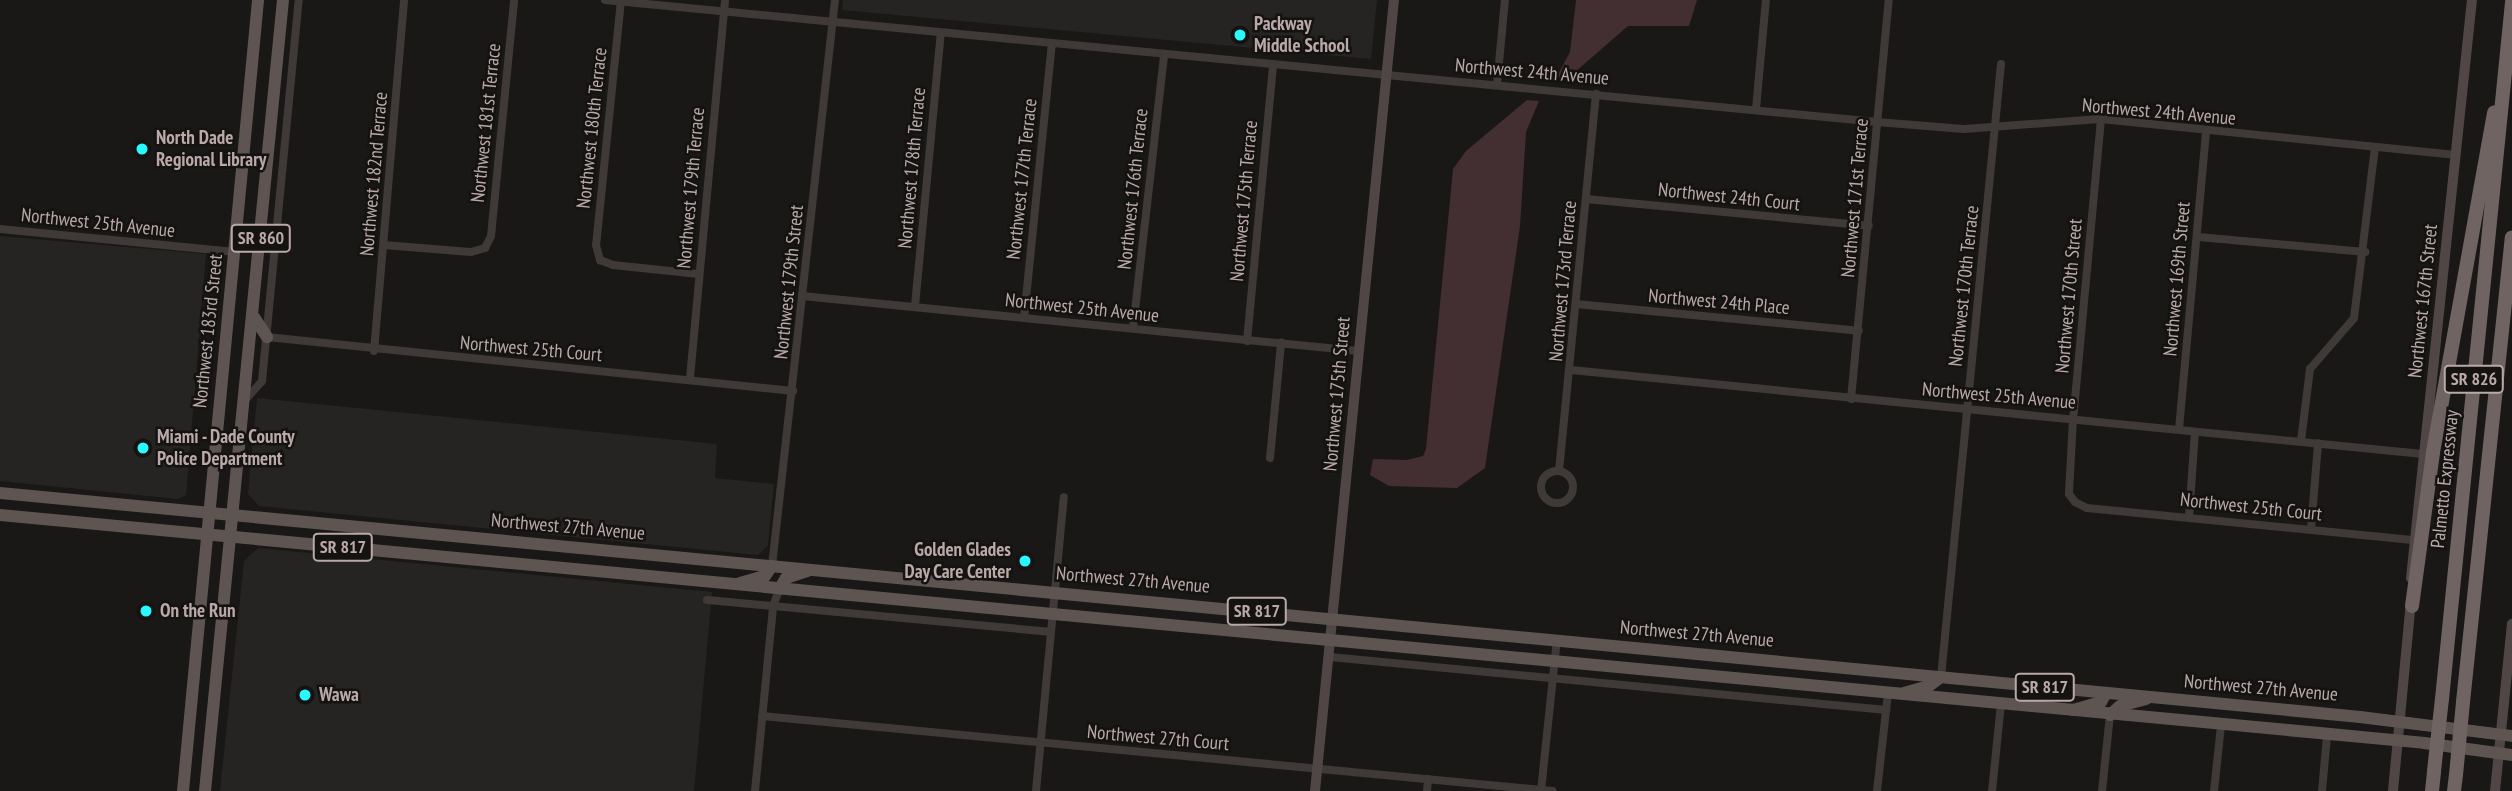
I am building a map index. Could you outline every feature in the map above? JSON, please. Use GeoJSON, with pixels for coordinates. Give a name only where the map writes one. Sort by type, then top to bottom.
{"type":"FeatureCollection","features":[{"type":"Feature","properties":{"kind":"highway","name":"Palmetto Expressway"},"geometry":{"type":"LineString","coordinates":[[2432,791],[2512,3]]}},
{"type":"Feature","properties":{"kind":"highway"},"geometry":{"type":"LineString","coordinates":[[2412,606],[2433,452],[2490,129],[2507,59]]}},
{"type":"Feature","properties":{"kind":"highway","name":"SR 826"},"geometry":{"type":"LineString","coordinates":[[2454,791],[2512,239]]}},
{"type":"Feature","properties":{"kind":"main road","name":"Northwest 183rd Street"},"geometry":{"type":"LineString","coordinates":[[183,791],[258,0]]}},
{"type":"Feature","properties":{"kind":"main road","name":"SR 860"},"geometry":{"type":"LineString","coordinates":[[205,791],[235,516],[282,2]]}},
{"type":"Feature","properties":{"kind":"main road"},"geometry":{"type":"LineString","coordinates":[[254,316],[267,337]]}},
{"type":"Feature","properties":{"kind":"main road","name":"Northwest 27th Avenue"},"geometry":{"type":"LineString","coordinates":[[0,493],[2401,721],[2506,735]]}},
{"type":"Feature","properties":{"kind":"main road","name":"Northwest 27th Avenue"},"geometry":{"type":"LineString","coordinates":[[0,515],[2399,742],[2505,755]]}},
{"type":"Feature","properties":{"kind":"main road"},"geometry":{"type":"LineString","coordinates":[[543,566],[545,544]]}},
{"type":"Feature","properties":{"kind":"main road"},"geometry":{"type":"LineString","coordinates":[[737,584],[765,576],[772,566]]}},
{"type":"Feature","properties":{"kind":"main road"},"geometry":{"type":"LineString","coordinates":[[780,588],[786,578],[812,570]]}},
{"type":"Feature","properties":{"kind":"main road"},"geometry":{"type":"LineString","coordinates":[[1746,680],[1748,659]]}},
{"type":"Feature","properties":{"kind":"main road"},"geometry":{"type":"LineString","coordinates":[[1894,694],[1929,686],[1941,677]]}},
{"type":"Feature","properties":{"kind":"main road"},"geometry":{"type":"LineString","coordinates":[[2070,711],[2101,702],[2106,693]]}},
{"type":"Feature","properties":{"kind":"main road"},"geometry":{"type":"LineString","coordinates":[[2110,715],[2120,706],[2150,698]]}},
{"type":"Feature","properties":{"kind":"street"},"geometry":{"type":"LineString","coordinates":[[246,399],[262,381],[299,0]]}},
{"type":"Feature","properties":{"kind":"street","name":"Northwest 182nd Terrace"},"geometry":{"type":"LineString","coordinates":[[374,351],[404,0]]}},
{"type":"Feature","properties":{"kind":"street","name":"Northwest 181st Terrace"},"geometry":{"type":"LineString","coordinates":[[384,245],[471,253],[485,248],[491,236],[514,0]]}},
{"type":"Feature","properties":{"kind":"street","name":"Northwest 24th Avenue"},"geometry":{"type":"LineString","coordinates":[[605,0],[1877,122],[1964,129],[1996,124],[2101,119],[2456,155]]}},
{"type":"Feature","properties":{"kind":"street","name":"Northwest 179th Terrace"},"geometry":{"type":"LineString","coordinates":[[690,378],[725,0]]}},
{"type":"Feature","properties":{"kind":"street","name":"Northwest 179th Street"},"geometry":{"type":"LineString","coordinates":[[772,566],[835,0]]}},
{"type":"Feature","properties":{"kind":"street","name":"Northwest 175th Street"},"geometry":{"type":"LineString","coordinates":[[1315,791],[1335,619],[1358,351],[1394,0]]}},
{"type":"Feature","properties":{"kind":"street"},"geometry":{"type":"LineString","coordinates":[[1497,84],[1506,0]]}},
{"type":"Feature","properties":{"kind":"street"},"geometry":{"type":"LineString","coordinates":[[1756,109],[1766,0]]}},
{"type":"Feature","properties":{"kind":"street","name":"Northwest 171st Terrace"},"geometry":{"type":"LineString","coordinates":[[1851,399],[1889,0]]}},
{"type":"Feature","properties":{"kind":"street","name":"Northwest 167th Street"},"geometry":{"type":"LineString","coordinates":[[2399,742],[2412,606],[2412,540],[2472,0]]}},
{"type":"Feature","properties":{"kind":"street","name":"Northwest 180th Terrace"},"geometry":{"type":"LineString","coordinates":[[620,1],[596,246],[600,260],[613,265],[699,274]]}},
{"type":"Feature","properties":{"kind":"street","name":"Northwest 178th Terrace"},"geometry":{"type":"LineString","coordinates":[[915,306],[941,33]]}},
{"type":"Feature","properties":{"kind":"street","name":"Northwest 177th Terrace"},"geometry":{"type":"LineString","coordinates":[[1024,318],[1052,44]]}},
{"type":"Feature","properties":{"kind":"street","name":"Northwest 176th Terrace"},"geometry":{"type":"LineString","coordinates":[[1133,328],[1164,54]]}},
{"type":"Feature","properties":{"kind":"street","name":"Northwest 175th Terrace"},"geometry":{"type":"LineString","coordinates":[[1247,341],[1273,64]]}},
{"type":"Feature","properties":{"kind":"street","name":"Northwest 170th Terrace"},"geometry":{"type":"LineString","coordinates":[[1941,677],[2001,64]]}},
{"type":"Feature","properties":{"kind":"street","name":"Northwest 173rd Terrace"},"geometry":{"type":"LineString","coordinates":[[1559,471],[1596,94]]}},
{"type":"Feature","properties":{"kind":"street","name":"Northwest 170th Street"},"geometry":{"type":"LineString","coordinates":[[2087,508],[2069,494],[2073,419],[2101,119]]}},
{"type":"Feature","properties":{"kind":"street","name":"Northwest 169th Street"},"geometry":{"type":"LineString","coordinates":[[2179,429],[2206,131]]}},
{"type":"Feature","properties":{"kind":"street"},"geometry":{"type":"LineString","coordinates":[[2301,441],[2310,369],[2354,318],[2375,147]]}},
{"type":"Feature","properties":{"kind":"street","name":"Northwest 24th Court"},"geometry":{"type":"LineString","coordinates":[[1586,199],[1868,226]]}},
{"type":"Feature","properties":{"kind":"street","name":"Northwest 25th Avenue"},"geometry":{"type":"LineString","coordinates":[[0,229],[235,252]]}},
{"type":"Feature","properties":{"kind":"street"},"geometry":{"type":"LineString","coordinates":[[2198,237],[2364,252]]}},
{"type":"Feature","properties":{"kind":"street","name":"Northwest 25th Avenue"},"geometry":{"type":"LineString","coordinates":[[803,296],[1358,351]]}},
{"type":"Feature","properties":{"kind":"street","name":"Northwest 24th Place"},"geometry":{"type":"LineString","coordinates":[[1576,304],[1859,331]]}},
{"type":"Feature","properties":{"kind":"street","name":"Northwest 25th Court"},"geometry":{"type":"LineString","coordinates":[[267,337],[374,351],[690,378],[793,391]]}},
{"type":"Feature","properties":{"kind":"street"},"geometry":{"type":"LineString","coordinates":[[1270,458],[1280,344]]}},
{"type":"Feature","properties":{"kind":"street","name":"Northwest 25th Avenue"},"geometry":{"type":"LineString","coordinates":[[1571,370],[2423,454]]}},
{"type":"Feature","properties":{"kind":"street"},"geometry":{"type":"LineString","coordinates":[[2189,517],[2195,432]]}},
{"type":"Feature","properties":{"kind":"street"},"geometry":{"type":"LineString","coordinates":[[2311,529],[2318,443]]}},
{"type":"Feature","properties":{"kind":"street"},"geometry":{"type":"LineString","coordinates":[[1036,791],[1064,497]]}},
{"type":"Feature","properties":{"kind":"street","name":"Northwest 25th Court"},"geometry":{"type":"LineString","coordinates":[[2087,508],[2412,540]]}},
{"type":"Feature","properties":{"kind":"street"},"geometry":{"type":"LineString","coordinates":[[755,791],[773,606],[780,588]]}},
{"type":"Feature","properties":{"kind":"street"},"geometry":{"type":"LineString","coordinates":[[707,600],[1050,632]]}},
{"type":"Feature","properties":{"kind":"street"},"geometry":{"type":"LineString","coordinates":[[2495,791],[2505,755],[2512,624]]}},
{"type":"Feature","properties":{"kind":"street"},"geometry":{"type":"LineString","coordinates":[[1541,791],[1557,640]]}},
{"type":"Feature","properties":{"kind":"street"},"geometry":{"type":"LineString","coordinates":[[1330,657],[1886,710]]}},
{"type":"Feature","properties":{"kind":"street"},"geometry":{"type":"LineString","coordinates":[[1877,791],[1886,710],[1894,694]]}},
{"type":"Feature","properties":{"kind":"street"},"geometry":{"type":"LineString","coordinates":[[1992,791],[2001,704]]}},
{"type":"Feature","properties":{"kind":"street"},"geometry":{"type":"LineString","coordinates":[[2102,791],[2110,715]]}},
{"type":"Feature","properties":{"kind":"street","name":"Northwest 27th Court"},"geometry":{"type":"LineString","coordinates":[[762,716],[1552,791]]}},
{"type":"Feature","properties":{"kind":"street"},"geometry":{"type":"LineString","coordinates":[[2214,791],[2221,725]]}},
{"type":"Feature","properties":{"kind":"street"},"geometry":{"type":"LineString","coordinates":[[2322,791],[2328,736]]}},
{"type":"Feature","properties":{"kind":"street"},"geometry":{"type":"LineString","coordinates":[[2393,791],[2399,742]]}},
{"type":"Feature","properties":{"kind":"street"},"geometry":{"type":"LineString","coordinates":[[1427,791],[1428,779]]}},
{"type":"Feature","properties":{"kind":"shaded area","name":"Packway Middle School"},"geometry":{"type":"Polygon","coordinates":[[[843,0],[1377,0],[1371,59],[842,10],[843,0]]]}},
{"type":"Feature","properties":{"kind":"shaded area"},"geometry":{"type":"Polygon","coordinates":[[[1576,0],[1697,0],[1689,26],[1628,26],[1567,79],[1556,78],[1570,52],[1576,0]]]}},
{"type":"Feature","properties":{"kind":"shaded area"},"geometry":{"type":"Polygon","coordinates":[[[1527,100],[1539,101],[1526,132],[1520,226],[1485,468],[1457,488],[1389,486],[1370,475],[1373,459],[1407,460],[1423,456],[1426,449],[1453,169],[1466,151],[1527,100]]]}},
{"type":"Feature","properties":{"kind":"shaded area"},"geometry":{"type":"Polygon","coordinates":[[[0,236],[206,254],[186,495],[178,499],[0,481],[0,236]]]}},
{"type":"Feature","properties":{"kind":"shaded area"},"geometry":{"type":"Polygon","coordinates":[[[257,398],[717,444],[715,478],[774,484],[768,545],[758,555],[259,506],[248,494],[257,398]]]}},
{"type":"Feature","properties":{"kind":"shaded area"},"geometry":{"type":"Polygon","coordinates":[[[258,548],[712,592],[694,791],[220,791],[244,561],[258,548]]]}},
{"type":"Feature","properties":{"kind":"place","name":"Packway Middle School"},"geometry":{"type":"Point","coordinates":[1240,35]}},
{"type":"Feature","properties":{"kind":"place","name":"North Dade Regional Library"},"geometry":{"type":"Point","coordinates":[142,149]}},
{"type":"Feature","properties":{"kind":"place","name":"Miami - Dade County Police Department"},"geometry":{"type":"Point","coordinates":[143,448]}},
{"type":"Feature","properties":{"kind":"place","name":"Golden Glades Day Care Center"},"geometry":{"type":"Point","coordinates":[1025,561]}},
{"type":"Feature","properties":{"kind":"place","name":"On the Run"},"geometry":{"type":"Point","coordinates":[146,611]}},
{"type":"Feature","properties":{"kind":"place","name":"Wawa"},"geometry":{"type":"Point","coordinates":[305,695]}}]}
